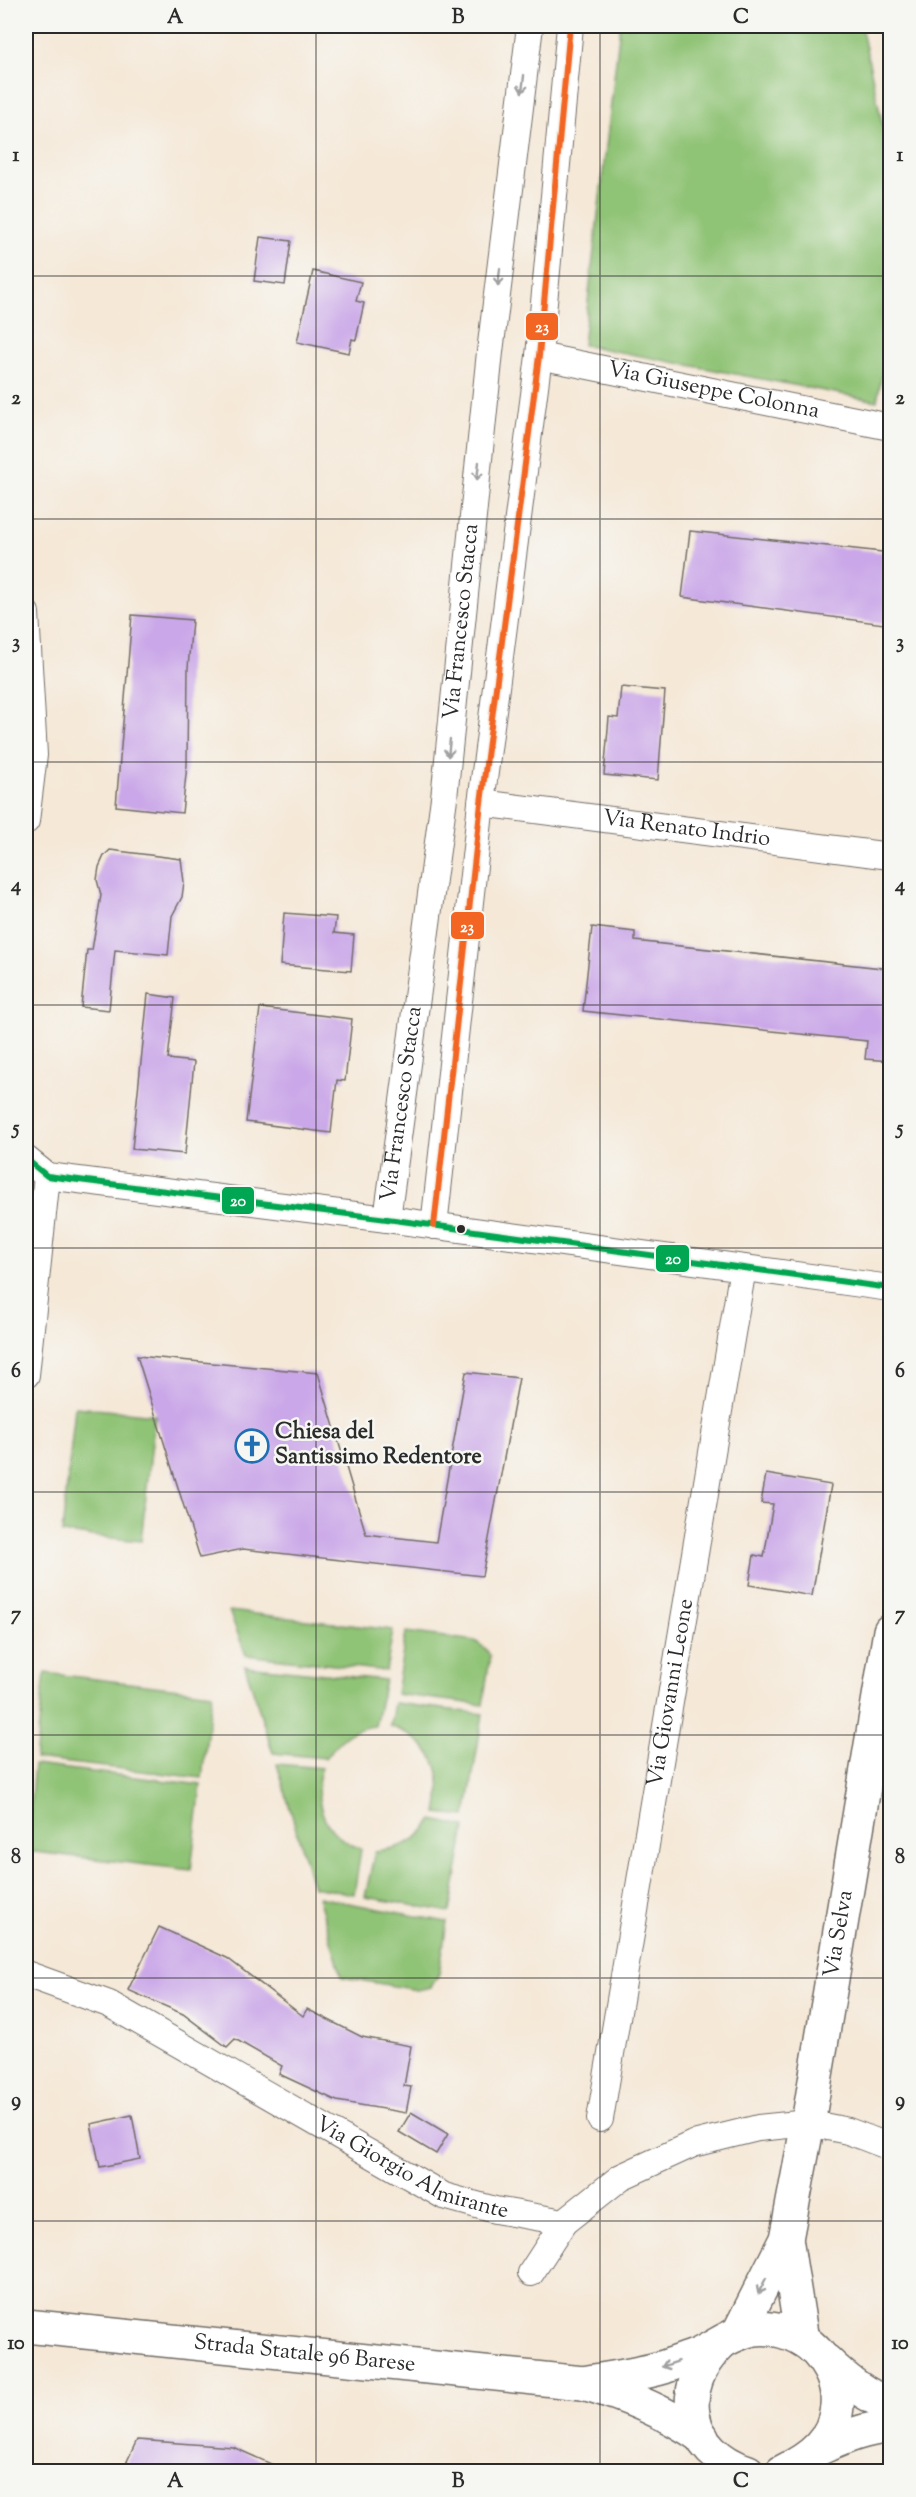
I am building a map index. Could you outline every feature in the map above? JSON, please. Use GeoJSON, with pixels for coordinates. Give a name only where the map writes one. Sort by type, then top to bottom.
{"type":"FeatureCollection","features":[{"type":"Feature","properties":{"kind":"main road","name":"Via Selva"},"geometry":{"type":"LineString","coordinates":[[786,2239],[888,1666],[891,1631]]}},
{"type":"Feature","properties":{"kind":"main road"},"geometry":{"type":"LineString","coordinates":[[731,2337],[786,2239]]}},
{"type":"Feature","properties":{"kind":"main road"},"geometry":{"type":"LineString","coordinates":[[786,2239],[813,2349],[835,2382],[837,2405],[832,2428],[801,2462]]}},
{"type":"Feature","properties":{"kind":"main road","name":"Strada Statale 96 Barese"},"geometry":{"type":"LineString","coordinates":[[26,2326],[583,2383],[618,2393],[682,2423],[709,2451],[731,2466],[748,2472]]}},
{"type":"Feature","properties":{"kind":"main road","name":"Strada Statale 96 Barese"},"geometry":{"type":"LineString","coordinates":[[583,2383],[662,2367],[699,2354],[745,2331],[768,2329],[790,2333],[813,2349],[858,2388],[875,2399],[891,2405]]}},
{"type":"Feature","properties":{"kind":"main road","name":"Strada Statale 96 Barese"},"geometry":{"type":"LineString","coordinates":[[709,2451],[697,2430],[691,2405],[694,2380],[706,2358],[731,2337]]}},
{"type":"Feature","properties":{"kind":"main road"},"geometry":{"type":"LineString","coordinates":[[801,2462],[847,2436],[876,2428],[891,2427]]}},
{"type":"Feature","properties":{"kind":"street","name":"Via Francesco Stacca"},"geometry":{"type":"LineString","coordinates":[[387,1219],[444,798],[490,352],[530,26]]}},
{"type":"Feature","properties":{"kind":"street","name":"Via Francesco Stacca"},"geometry":{"type":"LineString","coordinates":[[434,1226],[481,803],[539,356],[570,26]]}},
{"type":"Feature","properties":{"kind":"street","name":"Via Giuseppe Colonna"},"geometry":{"type":"LineString","coordinates":[[539,356],[891,427]]}},
{"type":"Feature","properties":{"kind":"street"},"geometry":{"type":"LineString","coordinates":[[26,622],[34,755],[26,821]]}},
{"type":"Feature","properties":{"kind":"street","name":"Via Renato Indrio"},"geometry":{"type":"LineString","coordinates":[[481,803],[891,856]]}},
{"type":"Feature","properties":{"kind":"street"},"geometry":{"type":"LineString","coordinates":[[26,1159],[47,1176],[387,1219],[891,1288]]}},
{"type":"Feature","properties":{"kind":"street"},"geometry":{"type":"LineString","coordinates":[[26,1375],[47,1176]]}},
{"type":"Feature","properties":{"kind":"street","name":"Via Giovanni Leone"},"geometry":{"type":"LineString","coordinates":[[600,2119],[743,1268]]}},
{"type":"Feature","properties":{"kind":"street","name":"Via Giorgio Almirante"},"geometry":{"type":"LineString","coordinates":[[26,1974],[109,2004],[444,2196],[495,2210],[564,2222]]}},
{"type":"Feature","properties":{"kind":"street"},"geometry":{"type":"LineString","coordinates":[[531,2273],[564,2222],[621,2177],[693,2144],[758,2128],[808,2123],[848,2131],[891,2147]]}},
{"type":"Feature","properties":{"kind":"green space"},"geometry":{"type":"Polygon","coordinates":[[[620,26],[861,26],[890,158],[890,332],[877,401],[583,345],[620,26]]]}},
{"type":"Feature","properties":{"kind":"green space"},"geometry":{"type":"Polygon","coordinates":[[[75,1407],[155,1415],[141,1541],[62,1533],[75,1407]]]}},
{"type":"Feature","properties":{"kind":"green space"},"geometry":{"type":"Polygon","coordinates":[[[229,1611],[393,1630],[386,1671],[246,1655],[229,1611]]]}},
{"type":"Feature","properties":{"kind":"green space"},"geometry":{"type":"Polygon","coordinates":[[[406,1632],[475,1641],[486,1649],[490,1656],[483,1705],[396,1694],[406,1632]]]}},
{"type":"Feature","properties":{"kind":"green space"},"geometry":{"type":"Polygon","coordinates":[[[245,1666],[385,1680],[375,1726],[353,1732],[325,1758],[273,1753],[245,1666]]]}},
{"type":"Feature","properties":{"kind":"green space"},"geometry":{"type":"Polygon","coordinates":[[[45,1673],[212,1693],[202,1778],[35,1759],[45,1673]]]}},
{"type":"Feature","properties":{"kind":"green space"},"geometry":{"type":"Polygon","coordinates":[[[394,1703],[483,1714],[466,1816],[437,1813],[440,1783],[433,1759],[417,1740],[390,1726],[394,1703]]]}},
{"type":"Feature","properties":{"kind":"green space"},"geometry":{"type":"Polygon","coordinates":[[[277,1764],[322,1768],[318,1792],[324,1818],[339,1837],[361,1849],[354,1894],[313,1887],[277,1764]]]}},
{"type":"Feature","properties":{"kind":"green space"},"geometry":{"type":"Polygon","coordinates":[[[34,1765],[201,1785],[191,1870],[26,1851],[34,1765]]]}},
{"type":"Feature","properties":{"kind":"green space"},"geometry":{"type":"Polygon","coordinates":[[[433,1820],[465,1827],[450,1912],[365,1897],[375,1851],[408,1843],[421,1834],[433,1820]]]}},
{"type":"Feature","properties":{"kind":"green space"},"geometry":{"type":"Polygon","coordinates":[[[318,1897],[447,1922],[439,1974],[431,1987],[417,1990],[342,1977],[318,1897]]]}},
{"type":"Feature","properties":{"kind":"building"},"geometry":{"type":"Polygon","coordinates":[[[260,237],[291,241],[285,285],[254,281],[260,237]]]}},
{"type":"Feature","properties":{"kind":"building"},"geometry":{"type":"Polygon","coordinates":[[[313,271],[361,282],[356,301],[364,303],[356,340],[352,339],[349,353],[297,342],[313,271]]]}},
{"type":"Feature","properties":{"kind":"building"},"geometry":{"type":"Polygon","coordinates":[[[690,531],[891,553],[891,625],[682,597],[690,531]]]}},
{"type":"Feature","properties":{"kind":"building"},"geometry":{"type":"Polygon","coordinates":[[[132,615],[192,620],[188,668],[187,765],[182,813],[116,806],[132,615]]]}},
{"type":"Feature","properties":{"kind":"building"},"geometry":{"type":"Polygon","coordinates":[[[621,687],[665,691],[658,780],[604,775],[609,717],[618,718],[621,687]]]}},
{"type":"Feature","properties":{"kind":"building"},"geometry":{"type":"Polygon","coordinates":[[[110,850],[181,859],[184,882],[182,897],[172,916],[168,955],[115,950],[109,1010],[81,1007],[87,950],[92,950],[101,895],[97,880],[99,867],[110,850]]]}},
{"type":"Feature","properties":{"kind":"building"},"geometry":{"type":"Polygon","coordinates":[[[284,913],[336,917],[334,933],[354,935],[351,971],[280,965],[284,913]]]}},
{"type":"Feature","properties":{"kind":"building"},"geometry":{"type":"Polygon","coordinates":[[[592,927],[635,932],[635,941],[891,969],[891,1061],[865,1059],[867,1041],[583,1011],[592,927]]]}},
{"type":"Feature","properties":{"kind":"building"},"geometry":{"type":"Polygon","coordinates":[[[148,994],[175,998],[168,1059],[194,1062],[185,1154],[132,1149],[148,994]]]}},
{"type":"Feature","properties":{"kind":"building"},"geometry":{"type":"Polygon","coordinates":[[[260,1008],[352,1019],[345,1081],[337,1080],[331,1133],[246,1122],[260,1008]]]}},
{"type":"Feature","properties":{"kind":"building","name":"Chiesa del Santissimo Redentore"},"geometry":{"type":"Polygon","coordinates":[[[137,1356],[318,1373],[366,1534],[436,1542],[466,1372],[519,1378],[482,1576],[243,1549],[200,1558],[137,1356]]]}},
{"type":"Feature","properties":{"kind":"building"},"geometry":{"type":"Polygon","coordinates":[[[766,1474],[831,1485],[812,1596],[749,1585],[754,1555],[764,1557],[773,1504],[761,1503],[766,1474]]]}},
{"type":"Feature","properties":{"kind":"building"},"geometry":{"type":"Polygon","coordinates":[[[159,1927],[227,1958],[303,2016],[307,2009],[362,2037],[411,2046],[404,2086],[411,2087],[406,2113],[337,2101],[279,2074],[282,2066],[235,2039],[227,2047],[183,2014],[128,1990],[159,1927]]]}},
{"type":"Feature","properties":{"kind":"building"},"geometry":{"type":"Polygon","coordinates":[[[411,2112],[448,2134],[436,2154],[399,2132],[411,2112]]]}},
{"type":"Feature","properties":{"kind":"building"},"geometry":{"type":"Polygon","coordinates":[[[132,2115],[140,2159],[100,2167],[91,2124],[132,2115]]]}},
{"type":"Feature","properties":{"kind":"building"},"geometry":{"type":"Polygon","coordinates":[[[137,2440],[233,2447],[289,2472],[122,2472],[137,2440]]]}},
{"type":"Feature","properties":{"kind":"transit line","name":"23"},"geometry":{"type":"LineString","coordinates":[[434,1226],[481,803],[539,356],[570,26]]}},
{"type":"Feature","properties":{"kind":"transit line","name":"20"},"geometry":{"type":"LineString","coordinates":[[26,1159],[47,1176],[387,1219],[890,1288]]}},
{"type":"Feature","properties":{"kind":"place","name":"Chiesa del Santissimo Redentore"},"geometry":{"type":"Point","coordinates":[252,1446]}}]}
